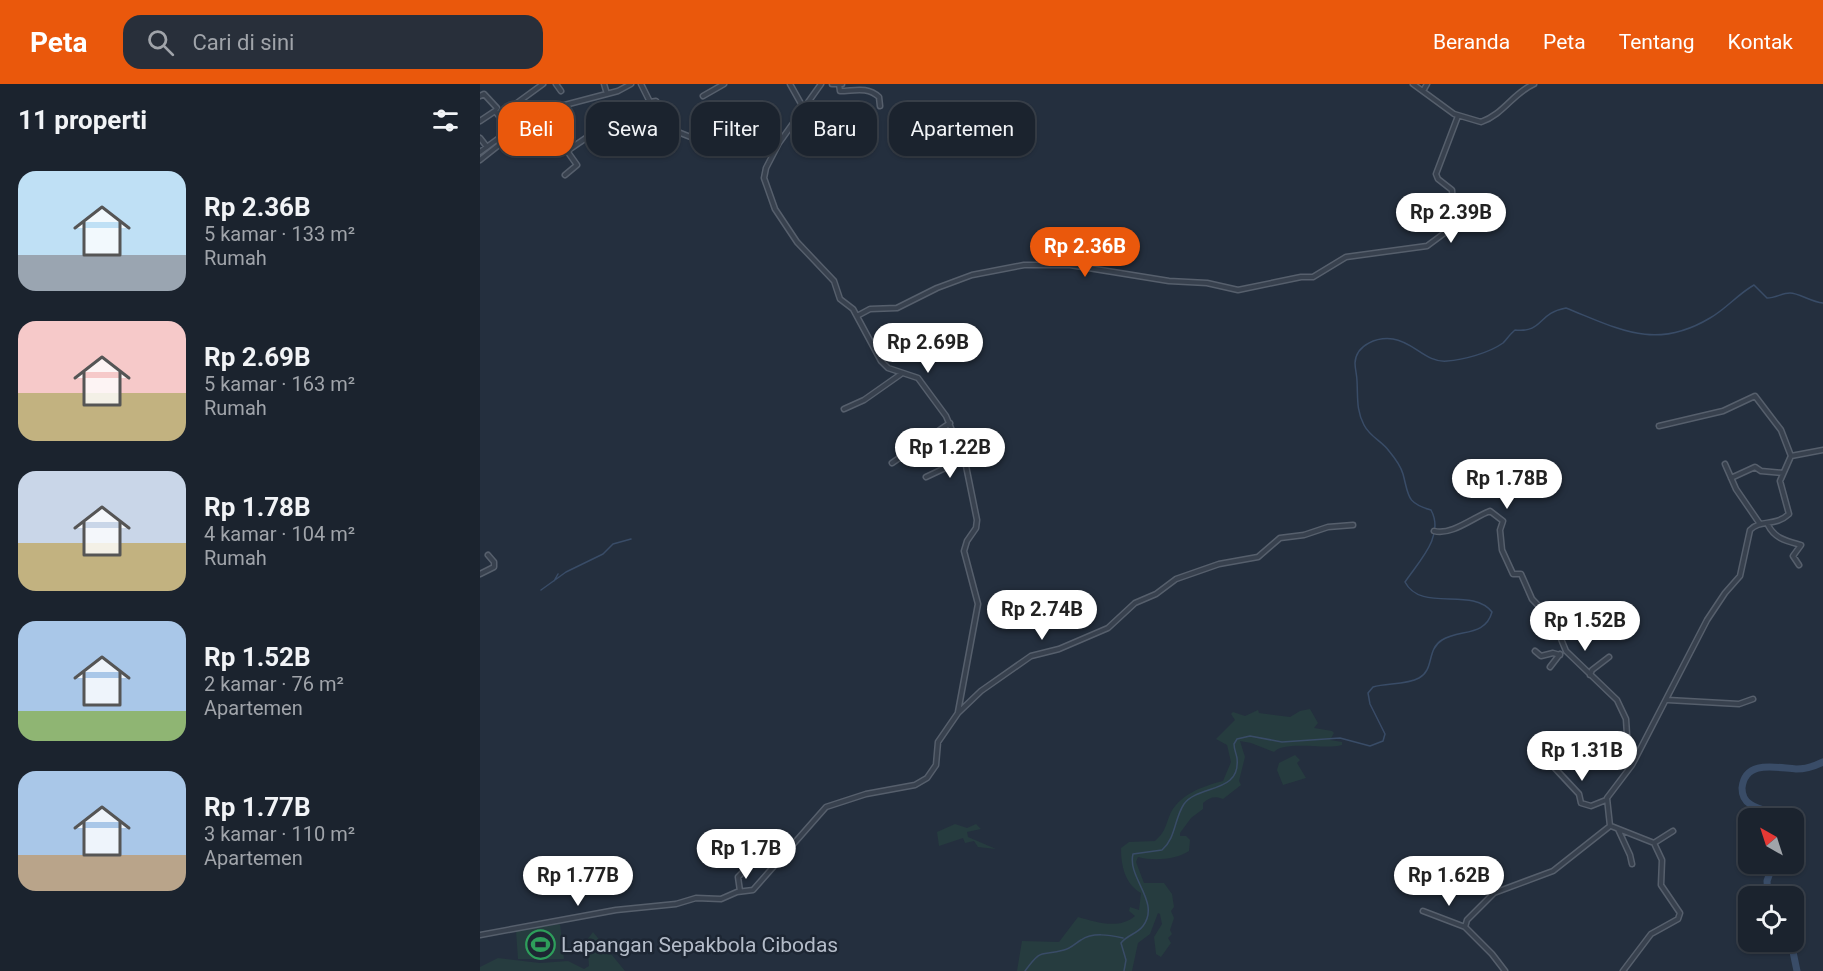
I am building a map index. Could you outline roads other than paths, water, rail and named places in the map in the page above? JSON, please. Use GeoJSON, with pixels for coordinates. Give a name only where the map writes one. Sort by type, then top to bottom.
{"type":"FeatureCollection","features":[{"type":"Feature","properties":{"kind":"street"},"geometry":{"type":"LineString","coordinates":[[518,102],[543,84]]}},
{"type":"Feature","properties":{"kind":"street"},"geometry":{"type":"LineString","coordinates":[[556,84],[561,91]]}},
{"type":"Feature","properties":{"kind":"street"},"geometry":{"type":"LineString","coordinates":[[604,84],[607,94]]}},
{"type":"Feature","properties":{"kind":"street"},"geometry":{"type":"LineString","coordinates":[[574,102],[607,94],[631,84]]}},
{"type":"Feature","properties":{"kind":"street"},"geometry":{"type":"LineString","coordinates":[[641,84],[650,102]]}},
{"type":"Feature","properties":{"kind":"street"},"geometry":{"type":"LineString","coordinates":[[703,96],[724,84]]}},
{"type":"Feature","properties":{"kind":"street"},"geometry":{"type":"LineString","coordinates":[[790,84],[800,102]]}},
{"type":"Feature","properties":{"kind":"street"},"geometry":{"type":"LineString","coordinates":[[809,102],[821,84]]}},
{"type":"Feature","properties":{"kind":"street"},"geometry":{"type":"LineString","coordinates":[[832,84],[841,84],[840,91],[860,89],[872,92],[878,95],[880,106]]}},
{"type":"Feature","properties":{"kind":"street"},"geometry":{"type":"LineString","coordinates":[[1413,84],[1458,116],[1476,122],[1485,121],[1504,109],[1520,91],[1534,84]]}},
{"type":"Feature","properties":{"kind":"street"},"geometry":{"type":"LineString","coordinates":[[1423,91],[1427,84]]}},
{"type":"Feature","properties":{"kind":"street"},"geometry":{"type":"LineString","coordinates":[[480,96],[483,94],[488,98],[497,108],[495,111],[498,115]]}},
{"type":"Feature","properties":{"kind":"street"},"geometry":{"type":"LineString","coordinates":[[481,119],[495,111]]}},
{"type":"Feature","properties":{"kind":"street"},"geometry":{"type":"LineString","coordinates":[[857,316],[870,309],[895,309],[937,288],[972,275],[1024,265],[1070,265],[1169,281],[1207,283],[1234,291],[1301,277],[1314,277],[1341,258],[1427,246],[1451,230],[1455,213],[1452,190],[1438,179],[1437,174],[1458,116]]}},
{"type":"Feature","properties":{"kind":"street"},"geometry":{"type":"LineString","coordinates":[[792,125],[779,143],[766,168],[764,178],[775,209],[797,242],[834,281],[840,299],[852,307],[881,361],[901,374],[918,378],[950,423],[965,461],[977,524],[963,552],[978,604],[958,713]]}},
{"type":"Feature","properties":{"kind":"street"},"geometry":{"type":"LineString","coordinates":[[480,138],[487,147]]}},
{"type":"Feature","properties":{"kind":"street"},"geometry":{"type":"LineString","coordinates":[[574,146],[586,138]]}},
{"type":"Feature","properties":{"kind":"street"},"geometry":{"type":"LineString","coordinates":[[480,152],[498,140]]}},
{"type":"Feature","properties":{"kind":"street"},"geometry":{"type":"LineString","coordinates":[[480,160],[498,144]]}},
{"type":"Feature","properties":{"kind":"street"},"geometry":{"type":"LineString","coordinates":[[565,175],[577,165],[571,156]]}},
{"type":"Feature","properties":{"kind":"street"},"geometry":{"type":"LineString","coordinates":[[844,409],[864,400],[901,374]]}},
{"type":"Feature","properties":{"kind":"street"},"geometry":{"type":"LineString","coordinates":[[1551,764],[1579,794],[1581,803],[1591,806],[1606,800],[1636,757],[1668,700],[1698,635],[1725,593],[1740,576],[1750,530],[1760,524],[1768,525],[1779,522],[1789,514],[1780,482],[1791,456],[1781,430],[1755,396],[1723,411],[1659,426]]}},
{"type":"Feature","properties":{"kind":"street"},"geometry":{"type":"LineString","coordinates":[[892,463],[950,423]]}},
{"type":"Feature","properties":{"kind":"street"},"geometry":{"type":"LineString","coordinates":[[1791,456],[1823,450]]}},
{"type":"Feature","properties":{"kind":"street"},"geometry":{"type":"LineString","coordinates":[[926,477],[965,461],[977,453],[981,454]]}},
{"type":"Feature","properties":{"kind":"street"},"geometry":{"type":"LineString","coordinates":[[1725,464],[1731,478],[1760,524]]}},
{"type":"Feature","properties":{"kind":"street"},"geometry":{"type":"LineString","coordinates":[[1731,478],[1755,467],[1761,471],[1783,473]]}},
{"type":"Feature","properties":{"kind":"street"},"geometry":{"type":"LineString","coordinates":[[1434,531],[1439,533],[1461,526],[1488,512],[1496,514],[1504,524],[1500,533],[1504,559],[1513,574],[1521,574],[1532,599],[1553,620],[1564,649],[1617,700],[1626,720],[1628,741],[1636,757]]}},
{"type":"Feature","properties":{"kind":"street"},"geometry":{"type":"LineString","coordinates":[[480,935],[616,910],[681,903],[691,899],[721,899],[740,891],[756,888],[793,841],[826,807],[866,794],[915,785],[927,778],[936,765],[938,742],[958,713],[981,691],[1031,656],[1059,649],[1108,628],[1135,603],[1156,594],[1176,579],[1220,564],[1258,557],[1280,538],[1304,535],[1328,527],[1353,525]]}},
{"type":"Feature","properties":{"kind":"street"},"geometry":{"type":"LineString","coordinates":[[1768,525],[1777,537],[1790,544],[1801,545],[1793,556],[1799,565]]}},
{"type":"Feature","properties":{"kind":"street"},"geometry":{"type":"LineString","coordinates":[[480,574],[494,567],[494,562],[488,555]]}},
{"type":"Feature","properties":{"kind":"street"},"geometry":{"type":"LineString","coordinates":[[1550,667],[1564,649]]}},
{"type":"Feature","properties":{"kind":"street"},"geometry":{"type":"LineString","coordinates":[[1535,651],[1541,656],[1553,653],[1560,655]]}},
{"type":"Feature","properties":{"kind":"street"},"geometry":{"type":"LineString","coordinates":[[1590,675],[1609,657]]}},
{"type":"Feature","properties":{"kind":"street"},"geometry":{"type":"LineString","coordinates":[[1668,700],[1739,704],[1753,699]]}},
{"type":"Feature","properties":{"kind":"street"},"geometry":{"type":"LineString","coordinates":[[1465,927],[1467,920],[1494,893],[1553,871],[1610,826],[1611,814],[1606,800]]}},
{"type":"Feature","properties":{"kind":"street"},"geometry":{"type":"LineString","coordinates":[[1610,826],[1654,843],[1662,860],[1661,885],[1680,915],[1651,934],[1623,971]]}},
{"type":"Feature","properties":{"kind":"street"},"geometry":{"type":"LineString","coordinates":[[1617,828],[1632,864]]}},
{"type":"Feature","properties":{"kind":"street"},"geometry":{"type":"LineString","coordinates":[[1654,843],[1673,831]]}},
{"type":"Feature","properties":{"kind":"street"},"geometry":{"type":"LineString","coordinates":[[740,891],[738,877],[746,869]]}},
{"type":"Feature","properties":{"kind":"street"},"geometry":{"type":"LineString","coordinates":[[1423,911],[1465,927],[1492,954],[1504,971]]}},
{"type":"Feature","properties":{"kind":"waterway"},"geometry":{"type":"LineString","coordinates":[[1124,971],[1126,960],[1121,943],[1143,926],[1148,908],[1132,863],[1133,854],[1162,850],[1170,840],[1184,804],[1199,793],[1218,787],[1233,778],[1237,758],[1234,744],[1237,739],[1250,736],[1282,742],[1340,738],[1370,746],[1383,741],[1385,734],[1370,704],[1368,693],[1373,687],[1408,682],[1419,678],[1427,670],[1437,644],[1449,637],[1478,629],[1489,620],[1492,612],[1483,605],[1460,599],[1423,596],[1413,591],[1405,582],[1433,539],[1434,520],[1431,510],[1417,505],[1410,498],[1397,462],[1386,448],[1369,433],[1361,419],[1355,363],[1359,351],[1369,343],[1381,339],[1393,339],[1433,359],[1440,361],[1461,359],[1491,350],[1503,343],[1515,330],[1531,329],[1550,314],[1566,308],[1620,329],[1654,335],[1672,333],[1690,328],[1710,318],[1754,285],[1767,298],[1790,293],[1823,303]]}},
{"type":"Feature","properties":{"kind":"waterway"},"geometry":{"type":"LineString","coordinates":[[541,590],[566,572],[603,554],[613,544],[631,539]]}},
{"type":"Feature","properties":{"kind":"waterway"},"geometry":{"type":"LineString","coordinates":[[554,581],[558,574]]}},
{"type":"Feature","properties":{"kind":"waterway"},"geometry":{"type":"LineString","coordinates":[[1756,808],[1748,803],[1742,791],[1744,779],[1749,773],[1763,767],[1800,769],[1823,762]]}},
{"type":"Feature","properties":{"kind":"waterway"},"geometry":{"type":"LineString","coordinates":[[1767,886],[1769,874]]}},
{"type":"Feature","properties":{"kind":"waterway"},"geometry":{"type":"LineString","coordinates":[[1025,971],[1039,955],[1066,949],[1086,937],[1101,935],[1123,938]]}},
{"type":"Feature","properties":{"kind":"waterway"},"geometry":{"type":"LineString","coordinates":[[1793,952],[1797,971]]}},
{"type":"Feature","properties":{"kind":"place","name":"Lapangan Sepakbola Cibodas"},"geometry":{"type":"Point","coordinates":[540,945]}}]}
